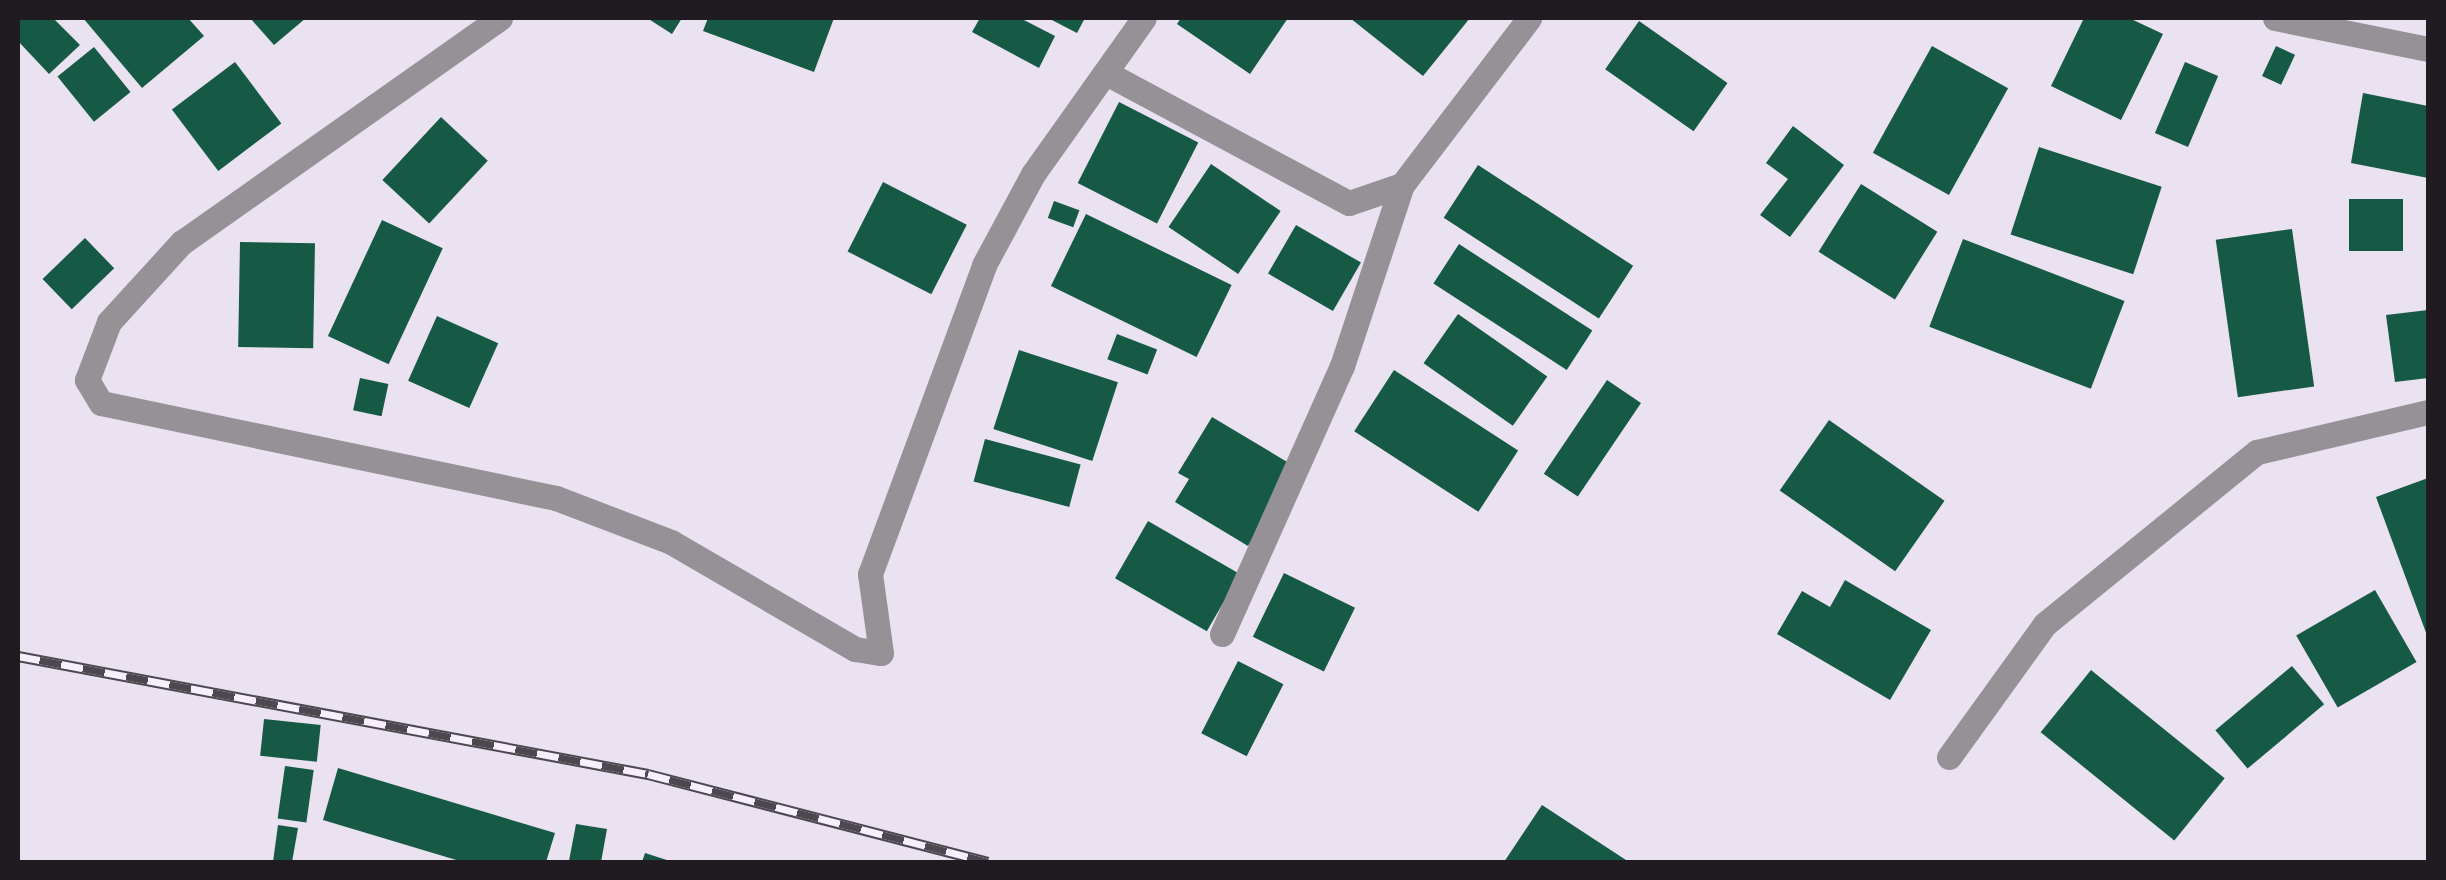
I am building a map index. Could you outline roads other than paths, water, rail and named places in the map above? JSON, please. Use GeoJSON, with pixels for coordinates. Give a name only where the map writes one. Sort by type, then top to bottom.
{"type":"FeatureCollection","features":[{"type":"Feature","properties":{"kind":"street"},"geometry":{"type":"LineString","coordinates":[[500,18],[182,242],[110,322],[87,380],[101,403],[556,498],[671,542],[855,649],[881,653],[870,574],[918,430],[1000,234],[1144,18]]}},
{"type":"Feature","properties":{"kind":"street"},"geometry":{"type":"LineString","coordinates":[[1222,634],[1342,366],[1402,185],[1528,18]]}},
{"type":"Feature","properties":{"kind":"street"},"geometry":{"type":"LineString","coordinates":[[2275,18],[2428,50]]}},
{"type":"Feature","properties":{"kind":"street"},"geometry":{"type":"LineString","coordinates":[[1108,74],[1349,203],[1402,185]]}},
{"type":"Feature","properties":{"kind":"street"},"geometry":{"type":"LineString","coordinates":[[1949,757],[2045,624],[2258,452],[2428,412]]}},
{"type":"Feature","properties":{"kind":"railway"},"geometry":{"type":"LineString","coordinates":[[18,656],[648,774],[988,862]]}}]}
